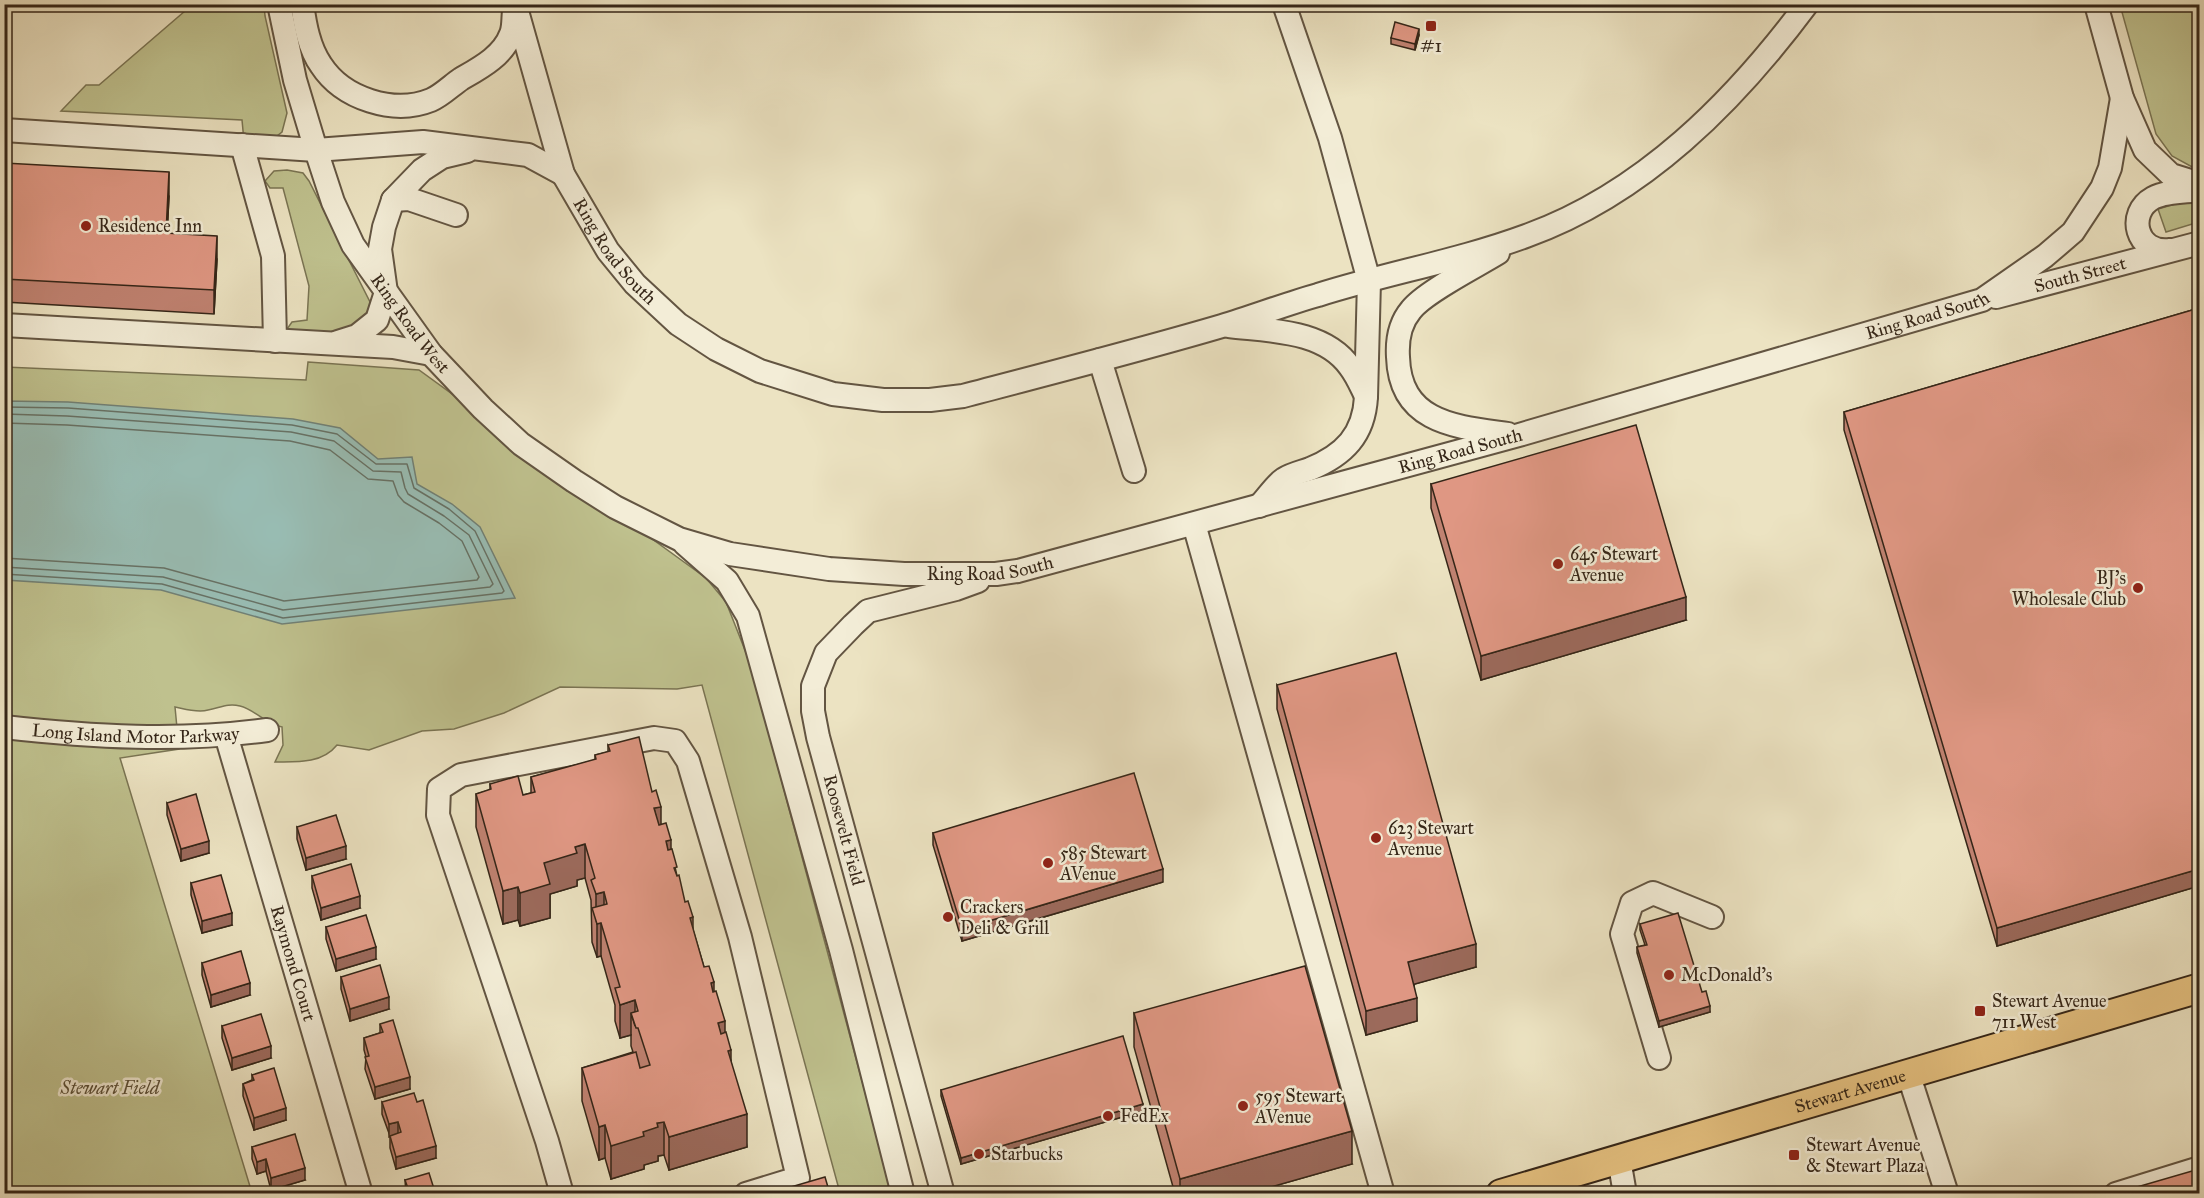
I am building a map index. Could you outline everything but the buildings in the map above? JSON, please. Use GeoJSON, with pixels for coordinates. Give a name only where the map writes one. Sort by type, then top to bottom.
{"type":"FeatureCollection","features":[{"type":"Feature","properties":{"kind":"main road","name":"Stewart Avenue"},"geometry":{"type":"LineString","coordinates":[[1501,1194],[2199,988]]}},
{"type":"Feature","properties":{"kind":"street","name":"Ring Road West"},"geometry":{"type":"LineString","coordinates":[[279,4],[295,80],[333,202],[353,244],[431,354],[483,409],[521,444],[615,507],[679,538]]}},
{"type":"Feature","properties":{"kind":"street"},"geometry":{"type":"LineString","coordinates":[[302,4],[307,32],[321,66],[348,92],[375,102],[404,106],[432,100],[490,61],[504,47],[511,33],[515,5]]}},
{"type":"Feature","properties":{"kind":"street"},"geometry":{"type":"LineString","coordinates":[[1259,506],[1284,479],[1338,455],[1355,436],[1365,414],[1366,398],[1369,281],[1330,138],[1284,4]]}},
{"type":"Feature","properties":{"kind":"street","name":"Ring Road South"},"geometry":{"type":"LineString","coordinates":[[563,174],[608,251],[635,284],[678,324],[716,349],[760,371],[833,394],[883,400],[930,400],[963,396],[1222,326],[1320,294],[1525,237],[1554,225],[1608,195],[1670,153],[1741,85],[1807,4]]}},
{"type":"Feature","properties":{"kind":"street"},"geometry":{"type":"LineString","coordinates":[[2096,4],[2122,98],[2145,150],[2171,175],[2199,184]]}},
{"type":"Feature","properties":{"kind":"street"},"geometry":{"type":"LineString","coordinates":[[515,5],[563,174]]}},
{"type":"Feature","properties":{"kind":"street","name":"Ring Road South"},"geometry":{"type":"LineString","coordinates":[[679,538],[730,554],[829,569],[904,574],[996,574],[1018,571],[1519,435],[1982,300],[2045,256],[2073,232],[2102,188],[2110,168],[2122,98]]}},
{"type":"Feature","properties":{"kind":"street"},"geometry":{"type":"LineString","coordinates":[[4,130],[316,150],[423,142],[528,155],[563,174]]}},
{"type":"Feature","properties":{"kind":"street"},"geometry":{"type":"LineString","coordinates":[[242,145],[273,256],[275,341]]}},
{"type":"Feature","properties":{"kind":"street"},"geometry":{"type":"LineString","coordinates":[[332,344],[357,336],[377,320],[386,292],[380,249],[393,200],[422,170],[442,157],[480,148]]}},
{"type":"Feature","properties":{"kind":"street","name":"South Street"},"geometry":{"type":"LineString","coordinates":[[2189,246],[2163,251],[2151,248],[2139,231],[2138,216],[2142,208],[2154,197],[2199,190]]}},
{"type":"Feature","properties":{"kind":"street"},"geometry":{"type":"LineString","coordinates":[[393,200],[409,199],[456,215]]}},
{"type":"Feature","properties":{"kind":"street"},"geometry":{"type":"LineString","coordinates":[[1519,435],[1456,426],[1445,423],[1423,411],[1407,391],[1401,378],[1397,345],[1405,318],[1418,303],[1525,237]]}},
{"type":"Feature","properties":{"kind":"street","name":"South Street"},"geometry":{"type":"LineString","coordinates":[[1982,300],[2189,246]]}},
{"type":"Feature","properties":{"kind":"street"},"geometry":{"type":"LineString","coordinates":[[4,325],[393,347],[431,354]]}},
{"type":"Feature","properties":{"kind":"street"},"geometry":{"type":"LineString","coordinates":[[1222,326],[1282,333],[1322,343],[1350,366],[1366,398]]}},
{"type":"Feature","properties":{"kind":"street"},"geometry":{"type":"LineString","coordinates":[[1100,360],[1134,471]]}},
{"type":"Feature","properties":{"kind":"street"},"geometry":{"type":"LineString","coordinates":[[1194,524],[1383,1194]]}},
{"type":"Feature","properties":{"kind":"street","name":"Roosevelt Field"},"geometry":{"type":"LineString","coordinates":[[679,538],[727,581],[747,616],[841,950],[903,1194]]}},
{"type":"Feature","properties":{"kind":"street","name":"Roosevelt Field"},"geometry":{"type":"LineString","coordinates":[[943,1194],[818,737],[813,711],[813,686],[826,653],[868,611],[956,589],[996,574]]}},
{"type":"Feature","properties":{"kind":"street","name":"Long Island Motor Parkway"},"geometry":{"type":"LineString","coordinates":[[4,727],[141,738],[226,735],[267,730]]}},
{"type":"Feature","properties":{"kind":"street","name":"Raymond Court"},"geometry":{"type":"LineString","coordinates":[[226,735],[360,1194]]}},
{"type":"Feature","properties":{"kind":"street"},"geometry":{"type":"LineString","coordinates":[[562,1194],[547,1141],[438,815],[440,789],[461,775],[654,738],[675,741],[688,761],[740,937],[798,1178],[746,1194]]}},
{"type":"Feature","properties":{"kind":"street"},"geometry":{"type":"LineString","coordinates":[[1659,1058],[1622,934],[1632,903],[1653,893],[1712,917]]}},
{"type":"Feature","properties":{"kind":"street"},"geometry":{"type":"LineString","coordinates":[[1908,1073],[1947,1194]]}},
{"type":"Feature","properties":{"kind":"street"},"geometry":{"type":"LineString","coordinates":[[1619,1159],[1625,1194]]}},
{"type":"Feature","properties":{"kind":"street"},"geometry":{"type":"LineString","coordinates":[[2116,1194],[2199,1168]]}},
{"type":"Feature","properties":{"kind":"green space"},"geometry":{"type":"Polygon","coordinates":[[[192,5],[264,5],[287,113],[282,132],[269,142],[244,141],[242,120],[61,111],[86,85],[99,85],[192,5]]]}},
{"type":"Feature","properties":{"kind":"green space"},"geometry":{"type":"Polygon","coordinates":[[[2120,5],[2199,5],[2199,169],[2172,156],[2156,134],[2120,5]]]}},
{"type":"Feature","properties":{"kind":"green space"},"geometry":{"type":"Polygon","coordinates":[[[287,170],[303,173],[309,181],[370,302],[368,316],[343,333],[291,332],[287,329],[292,322],[307,320],[309,286],[283,188],[270,188],[265,181],[274,171],[287,170]]]}},
{"type":"Feature","properties":{"kind":"green space"},"geometry":{"type":"Polygon","coordinates":[[[2199,197],[2199,222],[2166,232],[2158,209],[2199,197]]]}},
{"type":"Feature","properties":{"kind":"green space","name":"Stewart Field"},"geometry":{"type":"Polygon","coordinates":[[[308,362],[419,370],[706,578],[726,602],[750,663],[892,1193],[840,1193],[702,685],[677,689],[560,687],[504,713],[454,729],[422,731],[369,750],[337,745],[324,756],[316,759],[291,762],[275,762],[283,745],[282,727],[246,708],[231,705],[200,711],[175,707],[179,749],[120,758],[252,1193],[5,1194],[5,367],[306,380],[308,362]]]}},
{"type":"Feature","properties":{"kind":"water"},"geometry":{"type":"Polygon","coordinates":[[[4,401],[68,402],[293,419],[340,428],[378,459],[412,457],[417,484],[452,504],[480,527],[515,598],[282,624],[161,590],[5,580],[4,401]]]}},
{"type":"Feature","properties":{"kind":"place","name":"#1"},"geometry":{"type":"Point","coordinates":[1431,26]}},
{"type":"Feature","properties":{"kind":"place","name":"Residence Inn"},"geometry":{"type":"Point","coordinates":[86,226]}},
{"type":"Feature","properties":{"kind":"place","name":"645 Stewart Avenue"},"geometry":{"type":"Point","coordinates":[1558,564]}},
{"type":"Feature","properties":{"kind":"place","name":"BJ's Wholesale Club"},"geometry":{"type":"Point","coordinates":[2138,588]}},
{"type":"Feature","properties":{"kind":"place","name":"623 Stewart Avenue"},"geometry":{"type":"Point","coordinates":[1376,838]}},
{"type":"Feature","properties":{"kind":"place","name":"585 Stewart AVenue"},"geometry":{"type":"Point","coordinates":[1048,863]}},
{"type":"Feature","properties":{"kind":"place","name":"Crackers Deli & Grill"},"geometry":{"type":"Point","coordinates":[948,917]}},
{"type":"Feature","properties":{"kind":"place","name":"McDonald's"},"geometry":{"type":"Point","coordinates":[1669,975]}},
{"type":"Feature","properties":{"kind":"place","name":"Stewart Avenue 711 West"},"geometry":{"type":"Point","coordinates":[1980,1011]}},
{"type":"Feature","properties":{"kind":"place","name":"595 Stewart AVenue"},"geometry":{"type":"Point","coordinates":[1243,1106]}},
{"type":"Feature","properties":{"kind":"place","name":"FedEx"},"geometry":{"type":"Point","coordinates":[1108,1116]}},
{"type":"Feature","properties":{"kind":"place","name":"Starbucks"},"geometry":{"type":"Point","coordinates":[979,1154]}},
{"type":"Feature","properties":{"kind":"place","name":"Stewart Avenue & Stewart Plaza"},"geometry":{"type":"Point","coordinates":[1794,1155]}}]}
